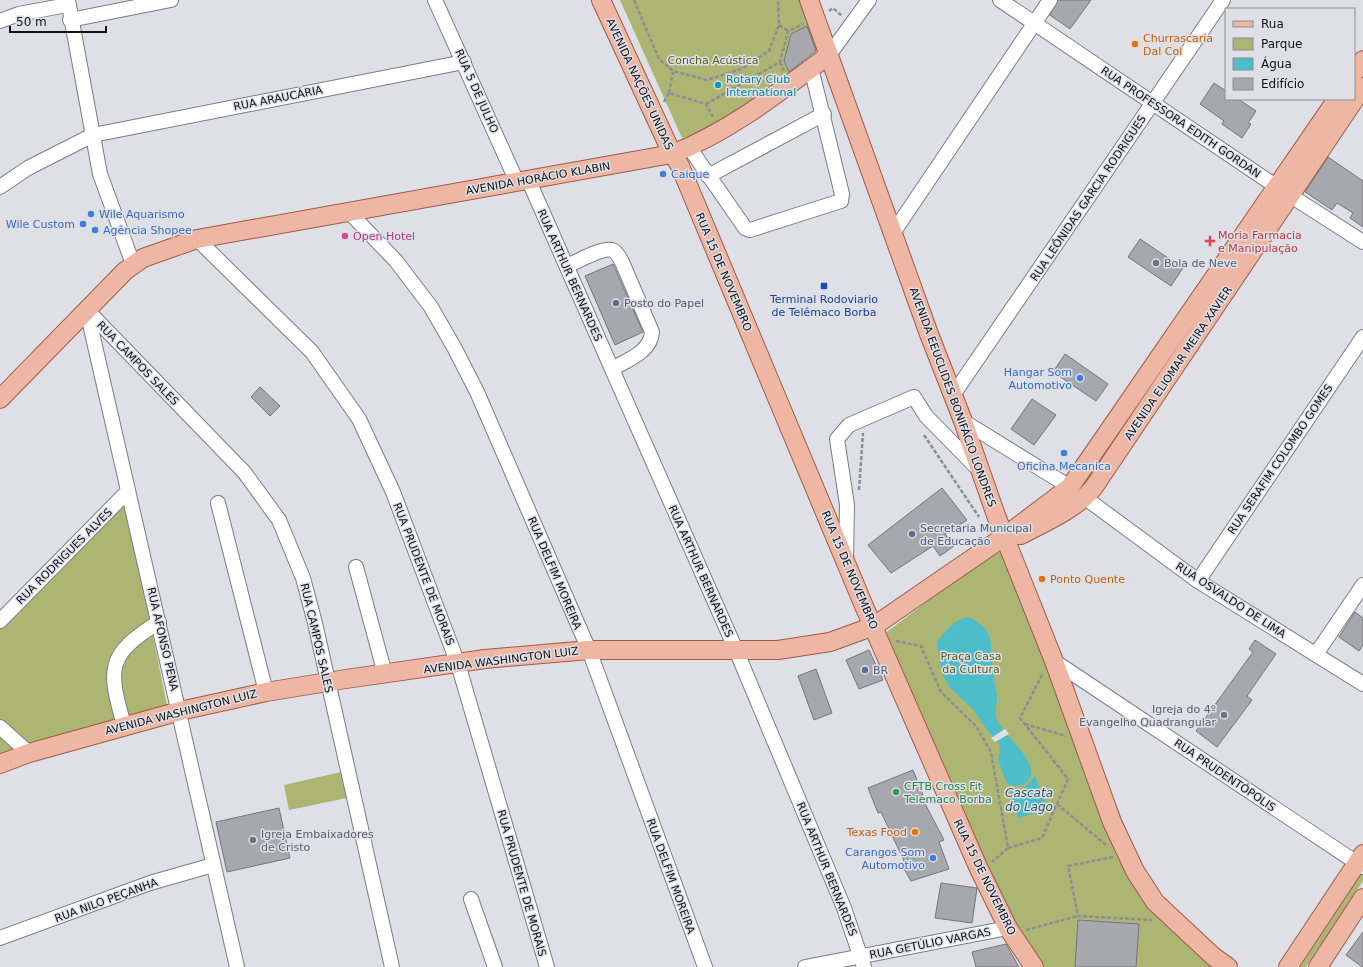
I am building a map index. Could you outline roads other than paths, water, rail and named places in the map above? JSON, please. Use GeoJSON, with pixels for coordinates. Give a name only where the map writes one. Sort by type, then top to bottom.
{"type":"FeatureCollection","features":[{"type":"Feature","properties":{"kind":"main road","name":"AVENIDA NAÇÕES UNIDAS"},"geometry":{"type":"LineString","coordinates":[[602,0],[676,160]]}},
{"type":"Feature","properties":{"kind":"main road"},"geometry":{"type":"LineString","coordinates":[[809,0],[810,20],[826,48]]}},
{"type":"Feature","properties":{"kind":"main road","name":"AVENIDA HORÁCIO KLABIN"},"geometry":{"type":"LineString","coordinates":[[0,400],[133,264],[154,253],[197,239],[522,180],[676,160],[689,147],[706,140],[754,111],[811,68],[826,48]]}},
{"type":"Feature","properties":{"kind":"main road","name":"AVENIDA EEUCLIDES BONIFÁCIO LONDRES"},"geometry":{"type":"LineString","coordinates":[[826,48],[929,334],[964,420],[1050,664],[1112,822],[1136,871],[1155,902],[1208,952],[1228,967]]}},
{"type":"Feature","properties":{"kind":"main road"},"geometry":{"type":"LineString","coordinates":[[1355,72],[1363,60]]}},
{"type":"Feature","properties":{"kind":"main road","name":"AVENIDA ELIOMAR MEIRA XAVIER"},"geometry":{"type":"LineString","coordinates":[[1355,98],[1363,87]]}},
{"type":"Feature","properties":{"kind":"main road","name":"AVENIDA ELIOMAR MEIRA XAVIER"},"geometry":{"type":"LineString","coordinates":[[1284,191],[1335,100]]}},
{"type":"Feature","properties":{"kind":"main road","name":"AVENIDA ELIOMAR MEIRA XAVIER"},"geometry":{"type":"LineString","coordinates":[[1077,492],[1284,191],[1353,100]]}},
{"type":"Feature","properties":{"kind":"main road","name":"RUA 15 DE NOVEMBRO"},"geometry":{"type":"LineString","coordinates":[[676,160],[979,869],[1034,967]]}},
{"type":"Feature","properties":{"kind":"main road","name":"AVENIDA WASHINGTON LUIZ"},"geometry":{"type":"LineString","coordinates":[[0,764],[29,753],[124,725],[266,692],[327,682],[485,659],[589,650],[778,650],[824,643],[874,626],[1005,536],[1077,492]]}},
{"type":"Feature","properties":{"kind":"main road"},"geometry":{"type":"LineString","coordinates":[[1288,967],[1361,861]]}},
{"type":"Feature","properties":{"kind":"main road"},"geometry":{"type":"LineString","coordinates":[[1318,967],[1363,898]]}},
{"type":"Feature","properties":{"kind":"street"},"geometry":{"type":"LineString","coordinates":[[70,20],[171,0]]}},
{"type":"Feature","properties":{"kind":"street","name":"RUA 5 DE JULHO"},"geometry":{"type":"LineString","coordinates":[[435,0],[522,180]]}},
{"type":"Feature","properties":{"kind":"street","name":"AVENIDA HORÁCIO KLABIN"},"geometry":{"type":"LineString","coordinates":[[826,48],[851,25],[869,0]]}},
{"type":"Feature","properties":{"kind":"street","name":"RUA PROFESSORA EDITH GORDAN"},"geometry":{"type":"LineString","coordinates":[[1000,0],[1153,104],[1363,242]]}},
{"type":"Feature","properties":{"kind":"street"},"geometry":{"type":"LineString","coordinates":[[893,233],[1050,0]]}},
{"type":"Feature","properties":{"kind":"street","name":"RUA LEÔNIDAS GARCIA RODRIGUES"},"geometry":{"type":"LineString","coordinates":[[953,395],[1223,0]]}},
{"type":"Feature","properties":{"kind":"street"},"geometry":{"type":"LineString","coordinates":[[0,21],[20,14],[68,2],[70,20],[100,174],[133,264]]}},
{"type":"Feature","properties":{"kind":"street","name":"RUA ARAUCÁRIA"},"geometry":{"type":"LineString","coordinates":[[0,187],[28,168],[93,135],[464,62]]}},
{"type":"Feature","properties":{"kind":"street"},"geometry":{"type":"LineString","coordinates":[[689,147],[745,228],[750,230],[841,201],[842,194],[824,114],[811,68]]}},
{"type":"Feature","properties":{"kind":"street"},"geometry":{"type":"LineString","coordinates":[[708,176],[824,114]]}},
{"type":"Feature","properties":{"kind":"street","name":"RUA ARTHUR BERNARDES"},"geometry":{"type":"LineString","coordinates":[[522,180],[567,266],[736,650],[844,908],[863,962]]}},
{"type":"Feature","properties":{"kind":"street","name":"RUA DELFIM MOREIRA"},"geometry":{"type":"LineString","coordinates":[[348,211],[396,261],[431,307],[477,392],[589,650],[705,967]]}},
{"type":"Feature","properties":{"kind":"street","name":"RUA PRUDENTE DE MORAIS"},"geometry":{"type":"LineString","coordinates":[[197,239],[312,352],[359,419],[393,492],[458,664],[547,967]]}},
{"type":"Feature","properties":{"kind":"street"},"geometry":{"type":"LineString","coordinates":[[567,266],[604,250],[612,249],[617,252],[622,262],[652,332],[652,340],[644,350],[612,369]]}},
{"type":"Feature","properties":{"kind":"street","name":"RUA AFONSO PENA"},"geometry":{"type":"LineString","coordinates":[[87,310],[180,711],[213,866],[237,967]]}},
{"type":"Feature","properties":{"kind":"street","name":"RUA CAMPOS SALES"},"geometry":{"type":"LineString","coordinates":[[87,310],[244,472],[280,520],[303,578],[315,623],[392,967]]}},
{"type":"Feature","properties":{"kind":"street","name":"RUA SERAFIM COLOMBO GOMES"},"geometry":{"type":"LineString","coordinates":[[1198,581],[1363,337]]}},
{"type":"Feature","properties":{"kind":"street"},"geometry":{"type":"LineString","coordinates":[[846,560],[847,505],[837,439],[849,425],[914,397],[926,416],[983,474]]}},
{"type":"Feature","properties":{"kind":"street","name":"RUA OSVALDO DE LIMA"},"geometry":{"type":"LineString","coordinates":[[964,420],[1077,492],[1198,581],[1363,684]]}},
{"type":"Feature","properties":{"kind":"street","name":"RUA RODRIGUES ALVES"},"geometry":{"type":"LineString","coordinates":[[0,621],[128,491]]}},
{"type":"Feature","properties":{"kind":"street"},"geometry":{"type":"LineString","coordinates":[[218,504],[266,692]]}},
{"type":"Feature","properties":{"kind":"street"},"geometry":{"type":"LineString","coordinates":[[356,567],[385,674]]}},
{"type":"Feature","properties":{"kind":"street"},"geometry":{"type":"LineString","coordinates":[[1316,654],[1363,585]]}},
{"type":"Feature","properties":{"kind":"street"},"geometry":{"type":"LineString","coordinates":[[124,725],[114,681],[116,664],[121,652],[130,641],[159,622]]}},
{"type":"Feature","properties":{"kind":"street","name":"RUA PRUDENTÓPOLIS"},"geometry":{"type":"LineString","coordinates":[[1050,664],[1361,861]]}},
{"type":"Feature","properties":{"kind":"street"},"geometry":{"type":"LineString","coordinates":[[0,727],[29,753]]}},
{"type":"Feature","properties":{"kind":"street","name":"RUA NILO PEÇANHA"},"geometry":{"type":"LineString","coordinates":[[0,938],[150,883],[213,866]]}},
{"type":"Feature","properties":{"kind":"street"},"geometry":{"type":"LineString","coordinates":[[471,899],[495,967]]}},
{"type":"Feature","properties":{"kind":"street","name":"RUA GETÚLIO VARGAS"},"geometry":{"type":"LineString","coordinates":[[805,967],[863,962],[1013,930]]}},
{"type":"Feature","properties":{"kind":"water"},"geometry":{"type":"Polygon","coordinates":[[[970,617],[984,627],[989,634],[997,696],[996,717],[1001,726],[1028,761],[1031,768],[1030,778],[1023,784],[1016,786],[1009,785],[1004,777],[998,760],[1000,750],[999,744],[987,730],[973,709],[950,688],[942,674],[937,642],[955,622],[970,617]]]}},
{"type":"Feature","properties":{"kind":"water","name":"Cascata do Lago"},"geometry":{"type":"Polygon","coordinates":[[[1035,776],[1048,809],[1018,818],[1010,789],[1023,789],[1035,776]]]}},
{"type":"Feature","properties":{"kind":"place","name":"Churrascaria Dal Col"},"geometry":{"type":"Point","coordinates":[1135,44]}},
{"type":"Feature","properties":{"kind":"place","name":"Rotary Club International"},"geometry":{"type":"Point","coordinates":[718,85]}},
{"type":"Feature","properties":{"kind":"place","name":"Caique"},"geometry":{"type":"Point","coordinates":[663,174]}},
{"type":"Feature","properties":{"kind":"place","name":"Wile Aquarismo"},"geometry":{"type":"Point","coordinates":[91,214]}},
{"type":"Feature","properties":{"kind":"place","name":"Wile Custom"},"geometry":{"type":"Point","coordinates":[83,224]}},
{"type":"Feature","properties":{"kind":"place","name":"Agência Shopee"},"geometry":{"type":"Point","coordinates":[95,230]}},
{"type":"Feature","properties":{"kind":"place","name":"Open Hotel"},"geometry":{"type":"Point","coordinates":[345,236]}},
{"type":"Feature","properties":{"kind":"place","name":"Moria Farmacia e Manipulação"},"geometry":{"type":"Point","coordinates":[1210,241]}},
{"type":"Feature","properties":{"kind":"place","name":"Bola de Neve"},"geometry":{"type":"Point","coordinates":[1156,263]}},
{"type":"Feature","properties":{"kind":"place","name":"Terminal Rodoviario de Telêmaco Borba"},"geometry":{"type":"Point","coordinates":[824,286]}},
{"type":"Feature","properties":{"kind":"place","name":"Posto do Papel"},"geometry":{"type":"Point","coordinates":[616,303]}},
{"type":"Feature","properties":{"kind":"place","name":"Hangar Som Automotivo"},"geometry":{"type":"Point","coordinates":[1080,378]}},
{"type":"Feature","properties":{"kind":"place","name":"Oficina Mecanica"},"geometry":{"type":"Point","coordinates":[1064,453]}},
{"type":"Feature","properties":{"kind":"place","name":"Secretaria Municipal de Educação"},"geometry":{"type":"Point","coordinates":[912,534]}},
{"type":"Feature","properties":{"kind":"place","name":"Ponto Quente"},"geometry":{"type":"Point","coordinates":[1042,579]}},
{"type":"Feature","properties":{"kind":"place","name":"BR"},"geometry":{"type":"Point","coordinates":[865,670]}},
{"type":"Feature","properties":{"kind":"place","name":"Igreja do 4º Evangelho Quadrangular"},"geometry":{"type":"Point","coordinates":[1224,715]}},
{"type":"Feature","properties":{"kind":"place","name":"CFTB Cross Fit Telemaco Borba"},"geometry":{"type":"Point","coordinates":[896,792]}},
{"type":"Feature","properties":{"kind":"place","name":"Texas Food"},"geometry":{"type":"Point","coordinates":[915,832]}},
{"type":"Feature","properties":{"kind":"place","name":"Igreja Embaixadores de Cristo"},"geometry":{"type":"Point","coordinates":[253,840]}},
{"type":"Feature","properties":{"kind":"place","name":"Carangos Som Automotivo"},"geometry":{"type":"Point","coordinates":[933,858]}},
{"type":"Feature","properties":{"kind":"park label","name":"Concha Acústica"},"geometry":{"type":"Point","coordinates":[713,60]}},
{"type":"Feature","properties":{"kind":"park label","name":"Praça Casa da Cultura"},"geometry":{"type":"Point","coordinates":[971,662]}}]}
